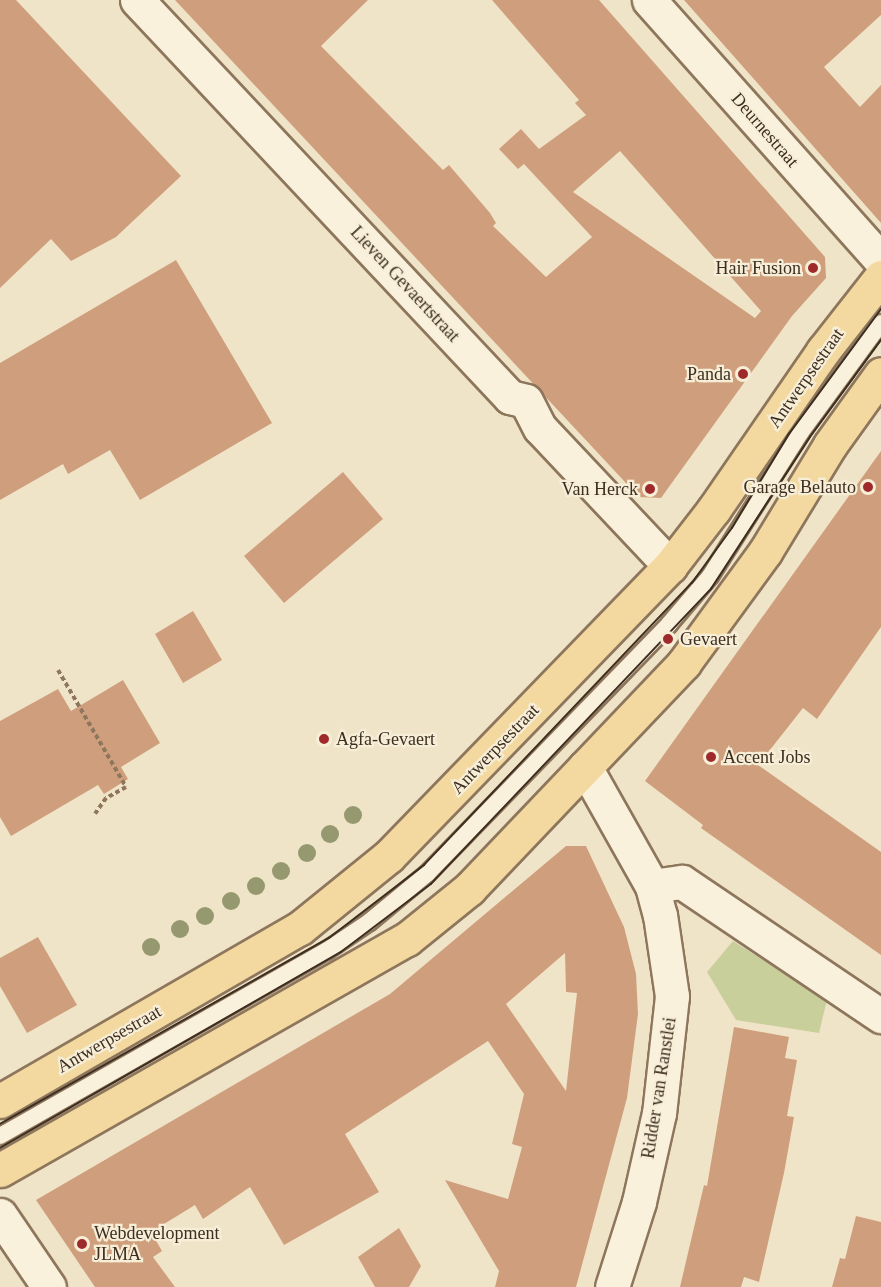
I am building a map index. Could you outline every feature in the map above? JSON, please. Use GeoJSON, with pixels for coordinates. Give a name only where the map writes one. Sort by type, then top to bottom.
{"type":"FeatureCollection","features":[{"type":"Feature","properties":{"kind":"main road","name":"Antwerpsestraat"},"geometry":{"type":"LineString","coordinates":[[0,1101],[300,928],[359,884],[422,825],[670,566],[714,509],[823,351],[881,277]]}},
{"type":"Feature","properties":{"kind":"main road"},"geometry":{"type":"LineString","coordinates":[[0,1170],[407,939],[469,889],[684,663],[718,620],[830,445],[881,374]]}},
{"type":"Feature","properties":{"kind":"street","name":"Lieven Gevaertstraat"},"geometry":{"type":"LineString","coordinates":[[137,0],[510,397],[526,401],[540,429],[670,566]]}},
{"type":"Feature","properties":{"kind":"street","name":"Deurnestraat"},"geometry":{"type":"LineString","coordinates":[[649,0],[881,260]]}},
{"type":"Feature","properties":{"kind":"street","name":"Ridder van Ranstlei"},"geometry":{"type":"LineString","coordinates":[[585,767],[652,886],[672,996],[671,1029],[659,1113],[644,1180],[612,1287]]}},
{"type":"Feature","properties":{"kind":"street"},"geometry":{"type":"LineString","coordinates":[[652,886],[682,882],[881,1016]]}},
{"type":"Feature","properties":{"kind":"street"},"geometry":{"type":"LineString","coordinates":[[0,1215],[50,1287]]}},
{"type":"Feature","properties":{"kind":"lane"},"geometry":{"type":"LineString","coordinates":[[0,1136],[326,951],[369,922],[427,874],[669,624],[710,576],[801,432],[881,324]]}},
{"type":"Feature","properties":{"kind":"path"},"geometry":{"type":"LineString","coordinates":[[58,670],[126,787],[106,798],[95,814]]}},
{"type":"Feature","properties":{"kind":"green space"},"geometry":{"type":"Polygon","coordinates":[[[733,941],[827,1000],[819,1033],[736,1020],[707,972],[733,941]]]}},
{"type":"Feature","properties":{"kind":"building"},"geometry":{"type":"Polygon","coordinates":[[[0,0],[16,0],[181,176],[116,237],[71,261],[51,239],[0,288],[0,0]]]}},
{"type":"Feature","properties":{"kind":"building"},"geometry":{"type":"Polygon","coordinates":[[[175,0],[368,0],[321,46],[443,170],[449,165],[490,213],[496,223],[493,226],[546,277],[592,237],[524,164],[518,169],[499,149],[521,129],[539,149],[586,115],[575,103],[579,100],[492,0],[599,0],[825,257],[826,278],[792,316],[661,498],[639,497],[175,0]],[[620,151],[573,192],[755,318],[761,311],[620,151]]]}},
{"type":"Feature","properties":{"kind":"building"},"geometry":{"type":"Polygon","coordinates":[[[684,0],[881,0],[881,15],[824,67],[860,107],[881,85],[881,223],[684,0]]]}},
{"type":"Feature","properties":{"kind":"building"},"geometry":{"type":"Polygon","coordinates":[[[176,260],[272,423],[140,500],[110,450],[68,474],[63,464],[0,500],[0,363],[176,260]]]}},
{"type":"Feature","properties":{"kind":"building"},"geometry":{"type":"Polygon","coordinates":[[[881,451],[881,627],[817,719],[803,708],[758,765],[881,852],[881,955],[701,828],[703,825],[645,781],[881,451]]]}},
{"type":"Feature","properties":{"kind":"building"},"geometry":{"type":"Polygon","coordinates":[[[343,472],[383,519],[284,603],[244,556],[343,472]]]}},
{"type":"Feature","properties":{"kind":"building"},"geometry":{"type":"Polygon","coordinates":[[[193,611],[222,660],[183,683],[155,634],[193,611]]]}},
{"type":"Feature","properties":{"kind":"building"},"geometry":{"type":"Polygon","coordinates":[[[123,680],[160,743],[121,767],[128,779],[104,794],[98,785],[11,836],[0,817],[0,721],[58,689],[71,711],[123,680]]]}},
{"type":"Feature","properties":{"kind":"building"},"geometry":{"type":"Polygon","coordinates":[[[566,846],[586,846],[624,927],[636,974],[638,1014],[627,1098],[576,1287],[495,1287],[499,1271],[445,1180],[508,1199],[522,1147],[512,1144],[524,1094],[488,1041],[345,1134],[379,1192],[284,1245],[250,1187],[203,1219],[195,1205],[151,1232],[162,1251],[153,1257],[175,1287],[95,1287],[36,1200],[390,994],[566,846]],[[565,953],[506,1004],[566,1091],[577,993],[566,992],[565,953]]]}},
{"type":"Feature","properties":{"kind":"building"},"geometry":{"type":"Polygon","coordinates":[[[38,937],[77,1005],[27,1033],[0,986],[0,958],[38,937]]]}},
{"type":"Feature","properties":{"kind":"building"},"geometry":{"type":"Polygon","coordinates":[[[734,1027],[789,1037],[785,1058],[797,1060],[787,1116],[794,1117],[784,1173],[759,1282],[744,1277],[741,1287],[680,1287],[704,1185],[707,1186],[734,1027]]]}},
{"type":"Feature","properties":{"kind":"building"},"geometry":{"type":"Polygon","coordinates":[[[856,1216],[881,1222],[881,1287],[832,1287],[840,1258],[845,1259],[856,1216]]]}},
{"type":"Feature","properties":{"kind":"building"},"geometry":{"type":"Polygon","coordinates":[[[399,1228],[421,1266],[409,1287],[375,1287],[358,1257],[399,1228]]]}},
{"type":"Feature","properties":{"kind":"tram line"},"geometry":{"type":"LineString","coordinates":[[0,1124],[329,938],[424,865],[692,583],[732,528],[789,434],[881,309]]}},
{"type":"Feature","properties":{"kind":"tram line"},"geometry":{"type":"LineString","coordinates":[[0,1148],[341,952],[431,884],[711,589],[810,437],[881,340]]}},
{"type":"Feature","properties":{"kind":"place","name":"Hair Fusion"},"geometry":{"type":"Point","coordinates":[813,268]}},
{"type":"Feature","properties":{"kind":"place","name":"Panda"},"geometry":{"type":"Point","coordinates":[743,374]}},
{"type":"Feature","properties":{"kind":"place","name":"Garage Belauto"},"geometry":{"type":"Point","coordinates":[868,487]}},
{"type":"Feature","properties":{"kind":"place","name":"Van Herck"},"geometry":{"type":"Point","coordinates":[650,489]}},
{"type":"Feature","properties":{"kind":"place","name":"Gevaert"},"geometry":{"type":"Point","coordinates":[668,639]}},
{"type":"Feature","properties":{"kind":"place","name":"Agfa-Gevaert"},"geometry":{"type":"Point","coordinates":[324,739]}},
{"type":"Feature","properties":{"kind":"place","name":"Accent Jobs"},"geometry":{"type":"Point","coordinates":[711,757]}},
{"type":"Feature","properties":{"kind":"place","name":"Webdevelopment JLMA"},"geometry":{"type":"Point","coordinates":[82,1244]}}]}
